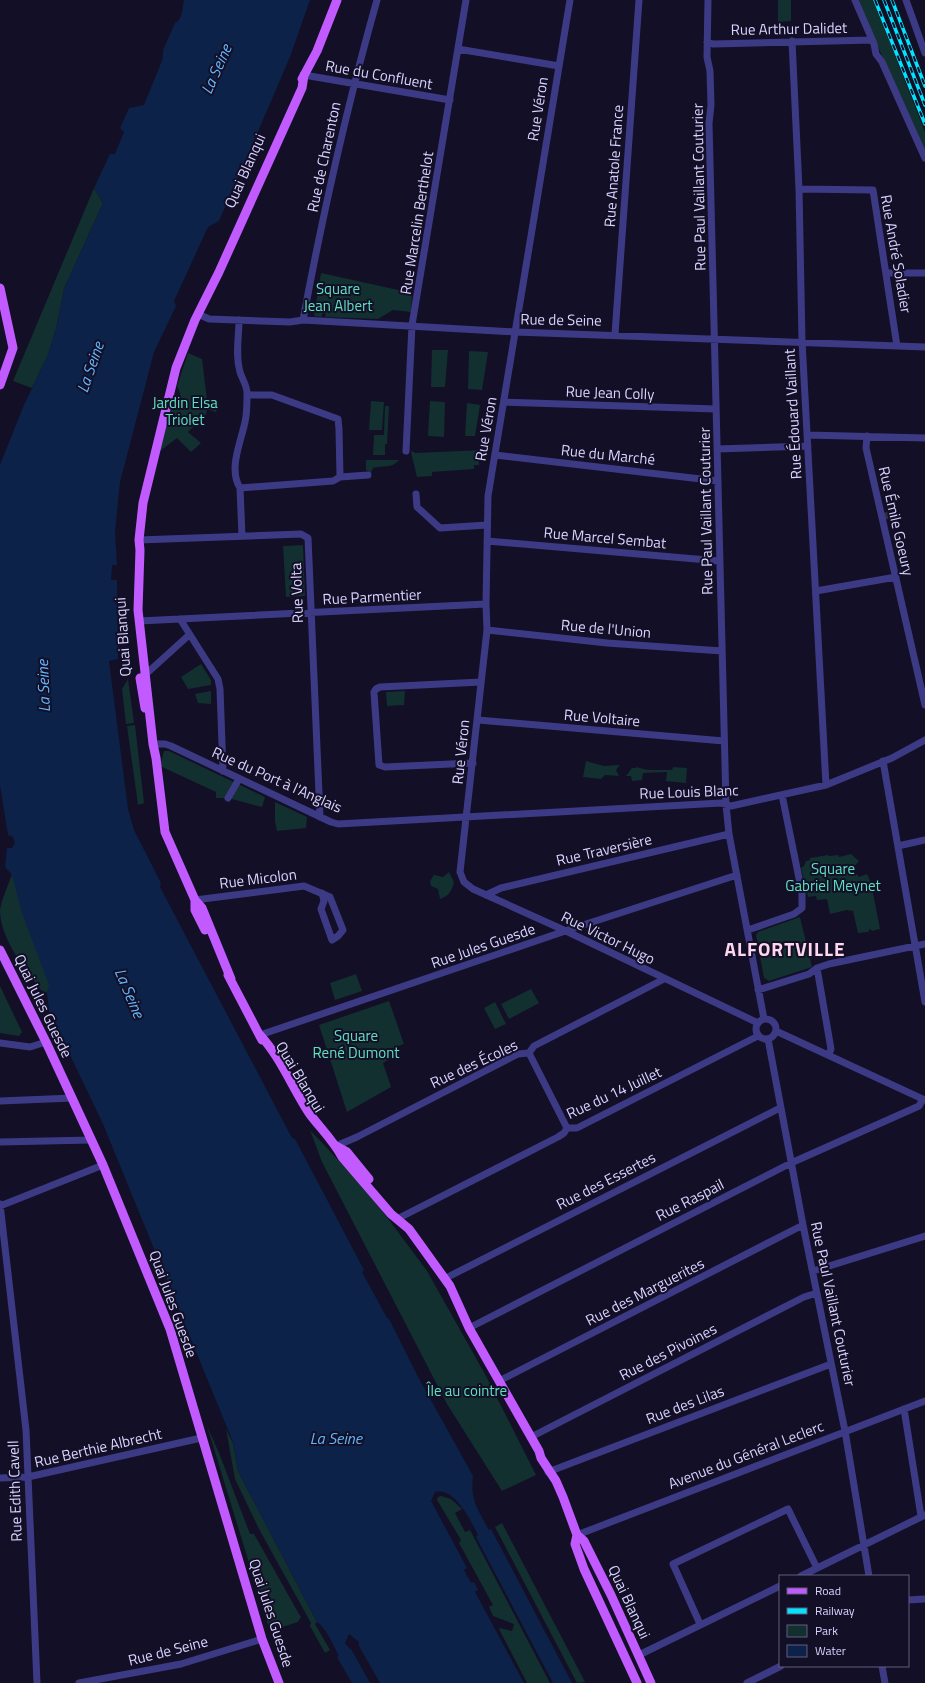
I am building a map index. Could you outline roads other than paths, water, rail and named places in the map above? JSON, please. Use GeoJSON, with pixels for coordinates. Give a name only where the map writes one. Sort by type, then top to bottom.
{"type":"FeatureCollection","features":[{"type":"Feature","properties":{"kind":"main road","name":"Quai Blanqui"},"geometry":{"type":"LineString","coordinates":[[313,56],[314,45],[332,0]]}},
{"type":"Feature","properties":{"kind":"main road","name":"Quai Blanqui"},"geometry":{"type":"LineString","coordinates":[[337,0],[317,51],[297,86],[221,258],[214,274],[214,280],[196,317],[188,328],[171,367],[141,488],[140,496],[143,503],[139,540],[139,621],[165,832],[195,900],[195,910],[224,970],[231,979],[260,1035],[271,1047],[310,1113],[321,1129],[336,1146],[342,1157],[397,1219],[409,1229],[444,1279],[445,1288],[468,1324],[532,1449],[541,1458]]}},
{"type":"Feature","properties":{"kind":"main road"},"geometry":{"type":"LineString","coordinates":[[0,288],[13,348],[0,386]]}},
{"type":"Feature","properties":{"kind":"main road","name":"Quai Blanqui"},"geometry":{"type":"LineString","coordinates":[[139,540],[135,549],[134,621],[142,696],[152,733]]}},
{"type":"Feature","properties":{"kind":"main road","name":"Quai Jules Guesde"},"geometry":{"type":"LineString","coordinates":[[0,950],[73,1098],[103,1164],[170,1329],[201,1438],[262,1639],[279,1683]]}},
{"type":"Feature","properties":{"kind":"main road","name":"Quai Blanqui"},"geometry":{"type":"LineString","coordinates":[[503,1390],[508,1394],[531,1437],[548,1472],[550,1483],[564,1512],[570,1516],[577,1534],[584,1541],[611,1595],[651,1683]]}},
{"type":"Feature","properties":{"kind":"main road","name":"Quai Blanqui"},"geometry":{"type":"LineString","coordinates":[[577,1534],[575,1544],[584,1569],[637,1683]]}},
{"type":"Feature","properties":{"kind":"street","name":"Rue de Charenton"},"geometry":{"type":"LineString","coordinates":[[303,320],[311,274],[353,85],[377,0]]}},
{"type":"Feature","properties":{"kind":"street","name":"Rue Marcelin Berthelot"},"geometry":{"type":"LineString","coordinates":[[406,451],[412,325],[466,0]]}},
{"type":"Feature","properties":{"kind":"street","name":"Rue Véron"},"geometry":{"type":"LineString","coordinates":[[460,866],[478,720],[487,630],[488,496],[570,0]]}},
{"type":"Feature","properties":{"kind":"street","name":"Rue Anatole France"},"geometry":{"type":"LineString","coordinates":[[615,334],[640,0]]}},
{"type":"Feature","properties":{"kind":"street","name":"Rue Paul Vaillant Couturier"},"geometry":{"type":"LineString","coordinates":[[708,0],[707,57],[710,71],[711,105],[709,123],[726,805],[729,834],[758,990],[761,1021]]}},
{"type":"Feature","properties":{"kind":"street"},"geometry":{"type":"LineString","coordinates":[[855,0],[876,54],[882,62],[925,158]]}},
{"type":"Feature","properties":{"kind":"street"},"geometry":{"type":"LineString","coordinates":[[906,0],[925,53]]}},
{"type":"Feature","properties":{"kind":"street","name":"Rue Arthur Dalidet"},"geometry":{"type":"LineString","coordinates":[[707,42],[713,44],[871,40]]}},
{"type":"Feature","properties":{"kind":"street","name":"Rue Édouard Vaillant"},"geometry":{"type":"LineString","coordinates":[[792,41],[799,189],[802,341],[826,785]]}},
{"type":"Feature","properties":{"kind":"street"},"geometry":{"type":"LineString","coordinates":[[458,49],[559,66]]}},
{"type":"Feature","properties":{"kind":"street","name":"Rue du Confluent"},"geometry":{"type":"LineString","coordinates":[[304,75],[353,85],[450,100]]}},
{"type":"Feature","properties":{"kind":"street","name":"Rue André Soladier"},"geometry":{"type":"LineString","coordinates":[[799,189],[873,190],[897,346]]}},
{"type":"Feature","properties":{"kind":"street"},"geometry":{"type":"LineString","coordinates":[[886,273],[925,273]]}},
{"type":"Feature","properties":{"kind":"street","name":"Rue de Seine"},"geometry":{"type":"LineString","coordinates":[[196,317],[209,319],[303,320],[412,325],[515,332],[615,334],[925,347]]}},
{"type":"Feature","properties":{"kind":"street"},"geometry":{"type":"LineString","coordinates":[[239,320],[238,359],[240,372],[248,395],[245,423],[237,449],[236,462],[237,483],[240,488],[242,536]]}},
{"type":"Feature","properties":{"kind":"street"},"geometry":{"type":"LineString","coordinates":[[248,395],[272,395],[338,419],[340,477]]}},
{"type":"Feature","properties":{"kind":"street","name":"Rue Jean Colly"},"geometry":{"type":"LineString","coordinates":[[504,402],[716,409]]}},
{"type":"Feature","properties":{"kind":"street"},"geometry":{"type":"LineString","coordinates":[[808,435],[925,438]]}},
{"type":"Feature","properties":{"kind":"street","name":"Rue Émile Goeury"},"geometry":{"type":"LineString","coordinates":[[867,436],[866,448],[925,705]]}},
{"type":"Feature","properties":{"kind":"street"},"geometry":{"type":"LineString","coordinates":[[717,449],[808,446]]}},
{"type":"Feature","properties":{"kind":"street","name":"Rue du Marché"},"geometry":{"type":"LineString","coordinates":[[495,455],[718,481]]}},
{"type":"Feature","properties":{"kind":"street"},"geometry":{"type":"LineString","coordinates":[[240,488],[334,481],[340,477],[368,475]]}},
{"type":"Feature","properties":{"kind":"street"},"geometry":{"type":"LineString","coordinates":[[416,494],[417,507],[440,528],[487,525]]}},
{"type":"Feature","properties":{"kind":"street","name":"Rue Volta"},"geometry":{"type":"LineString","coordinates":[[139,540],[301,534],[308,538],[320,817]]}},
{"type":"Feature","properties":{"kind":"street","name":"Rue Marcel Sembat"},"geometry":{"type":"LineString","coordinates":[[487,541],[720,561]]}},
{"type":"Feature","properties":{"kind":"street"},"geometry":{"type":"LineString","coordinates":[[816,591],[896,577]]}},
{"type":"Feature","properties":{"kind":"street","name":"Rue Parmentier"},"geometry":{"type":"LineString","coordinates":[[139,621],[486,604]]}},
{"type":"Feature","properties":{"kind":"street"},"geometry":{"type":"LineString","coordinates":[[180,619],[218,679],[220,689],[223,771]]}},
{"type":"Feature","properties":{"kind":"street","name":"Rue de l'Union"},"geometry":{"type":"LineString","coordinates":[[487,630],[607,643],[722,651]]}},
{"type":"Feature","properties":{"kind":"street"},"geometry":{"type":"LineString","coordinates":[[146,674],[189,634]]}},
{"type":"Feature","properties":{"kind":"street"},"geometry":{"type":"LineString","coordinates":[[473,763],[384,767],[379,765],[374,692],[380,687],[481,682]]}},
{"type":"Feature","properties":{"kind":"street","name":"Rue Voltaire"},"geometry":{"type":"LineString","coordinates":[[478,720],[724,741]]}},
{"type":"Feature","properties":{"kind":"street","name":"Rue Louis Blanc"},"geometry":{"type":"LineString","coordinates":[[466,817],[623,807],[720,803],[731,806],[826,785],[883,761],[925,740]]}},
{"type":"Feature","properties":{"kind":"street","name":"Rue du Port à l'Anglais"},"geometry":{"type":"LineString","coordinates":[[153,744],[165,744],[171,746],[320,817],[338,824],[466,817]]}},
{"type":"Feature","properties":{"kind":"street"},"geometry":{"type":"LineString","coordinates":[[883,761],[925,1002]]}},
{"type":"Feature","properties":{"kind":"street"},"geometry":{"type":"LineString","coordinates":[[228,798],[240,779]]}},
{"type":"Feature","properties":{"kind":"street"},"geometry":{"type":"LineString","coordinates":[[748,930],[794,914],[802,908],[802,893],[782,795]]}},
{"type":"Feature","properties":{"kind":"street","name":"Rue Traversière"},"geometry":{"type":"LineString","coordinates":[[486,895],[501,888],[729,834]]}},
{"type":"Feature","properties":{"kind":"street"},"geometry":{"type":"LineString","coordinates":[[898,846],[925,840]]}},
{"type":"Feature","properties":{"kind":"street","name":"Rue Victor Hugo"},"geometry":{"type":"LineString","coordinates":[[460,866],[460,872],[464,882],[473,889],[566,931],[664,978],[761,1021]]}},
{"type":"Feature","properties":{"kind":"street","name":"Rue Jules Guesde"},"geometry":{"type":"LineString","coordinates":[[260,1035],[566,931],[737,875]]}},
{"type":"Feature","properties":{"kind":"street","name":"Rue Micolon"},"geometry":{"type":"LineString","coordinates":[[195,900],[304,886],[322,893]]}},
{"type":"Feature","properties":{"kind":"street"},"geometry":{"type":"LineString","coordinates":[[322,893],[330,897],[333,902],[343,930],[332,940],[321,909],[324,900],[322,893]]}},
{"type":"Feature","properties":{"kind":"street"},"geometry":{"type":"LineString","coordinates":[[758,990],[766,989],[809,974],[817,968],[829,964],[925,944]]}},
{"type":"Feature","properties":{"kind":"street"},"geometry":{"type":"LineString","coordinates":[[817,968],[831,1049],[829,1054]]}},
{"type":"Feature","properties":{"kind":"street","name":"Rue des Écoles"},"geometry":{"type":"LineString","coordinates":[[336,1146],[358,1137],[518,1054],[529,1053],[534,1046],[664,978]]}},
{"type":"Feature","properties":{"kind":"street"},"geometry":{"type":"LineString","coordinates":[[770,1020],[774,1023],[776,1031],[774,1035],[768,1039],[758,1036],[756,1029],[761,1021],[770,1020]]}},
{"type":"Feature","properties":{"kind":"street"},"geometry":{"type":"LineString","coordinates":[[776,1031],[829,1054],[924,1099]]}},
{"type":"Feature","properties":{"kind":"street","name":"Rue du 14 Juillet"},"geometry":{"type":"LineString","coordinates":[[397,1219],[558,1137],[564,1133],[567,1128],[577,1128],[758,1036]]}},
{"type":"Feature","properties":{"kind":"street","name":"Rue Paul Vaillant Couturier"},"geometry":{"type":"LineString","coordinates":[[768,1039],[780,1108],[845,1431],[869,1575]]}},
{"type":"Feature","properties":{"kind":"street"},"geometry":{"type":"LineString","coordinates":[[0,1043],[30,1047],[46,1042]]}},
{"type":"Feature","properties":{"kind":"street"},"geometry":{"type":"LineString","coordinates":[[529,1053],[567,1128]]}},
{"type":"Feature","properties":{"kind":"street"},"geometry":{"type":"LineString","coordinates":[[0,1101],[73,1098]]}},
{"type":"Feature","properties":{"kind":"street","name":"Rue Raspail"},"geometry":{"type":"LineString","coordinates":[[468,1324],[791,1163],[919,1106],[924,1099]]}},
{"type":"Feature","properties":{"kind":"street","name":"Rue des Essertes"},"geometry":{"type":"LineString","coordinates":[[444,1279],[780,1108]]}},
{"type":"Feature","properties":{"kind":"street"},"geometry":{"type":"LineString","coordinates":[[0,1142],[92,1140]]}},
{"type":"Feature","properties":{"kind":"street"},"geometry":{"type":"LineString","coordinates":[[0,1205],[103,1164]]}},
{"type":"Feature","properties":{"kind":"street","name":"Rue Edith Cavell"},"geometry":{"type":"LineString","coordinates":[[0,1205],[3,1258],[26,1430],[37,1683]]}},
{"type":"Feature","properties":{"kind":"street","name":"Rue des Marguerites"},"geometry":{"type":"LineString","coordinates":[[498,1381],[803,1225]]}},
{"type":"Feature","properties":{"kind":"street"},"geometry":{"type":"LineString","coordinates":[[813,1271],[925,1236]]}},
{"type":"Feature","properties":{"kind":"street","name":"Rue des Pivoines"},"geometry":{"type":"LineString","coordinates":[[531,1437],[804,1297],[817,1293]]}},
{"type":"Feature","properties":{"kind":"street","name":"Rue des Lilas"},"geometry":{"type":"LineString","coordinates":[[548,1472],[831,1364]]}},
{"type":"Feature","properties":{"kind":"street","name":"Avenue du Général Leclerc"},"geometry":{"type":"LineString","coordinates":[[577,1534],[925,1401]]}},
{"type":"Feature","properties":{"kind":"street"},"geometry":{"type":"LineString","coordinates":[[803,1575],[865,1546],[923,1516],[904,1409]]}},
{"type":"Feature","properties":{"kind":"street","name":"Rue Berthie Albrecht"},"geometry":{"type":"LineString","coordinates":[[0,1478],[28,1477],[201,1438]]}},
{"type":"Feature","properties":{"kind":"street"},"geometry":{"type":"LineString","coordinates":[[700,1624],[672,1564],[788,1509],[817,1568]]}},
{"type":"Feature","properties":{"kind":"street"},"geometry":{"type":"LineString","coordinates":[[638,1655],[779,1586]]}},
{"type":"Feature","properties":{"kind":"street"},"geometry":{"type":"LineString","coordinates":[[909,1600],[925,1599]]}},
{"type":"Feature","properties":{"kind":"street","name":"Rue de Seine"},"geometry":{"type":"LineString","coordinates":[[79,1683],[181,1664],[262,1639]]}},
{"type":"Feature","properties":{"kind":"street"},"geometry":{"type":"LineString","coordinates":[[747,1683],[779,1667]]}},
{"type":"Feature","properties":{"kind":"street"},"geometry":{"type":"LineString","coordinates":[[882,1667],[885,1683]]}},
{"type":"Feature","properties":{"kind":"water","name":"La Seine"},"geometry":{"type":"Polygon","coordinates":[[[184,0],[310,0],[290,57],[219,221],[208,227],[174,301],[176,306],[154,352],[120,482],[115,532],[117,565],[112,565],[111,580],[117,580],[118,659],[109,661],[128,809],[134,830],[161,883],[160,887],[292,1138],[295,1139],[364,1270],[362,1272],[387,1318],[389,1319],[417,1375],[473,1476],[473,1492],[478,1510],[489,1530],[491,1529],[572,1683],[553,1683],[476,1537],[478,1535],[467,1514],[456,1500],[449,1495],[442,1492],[435,1492],[431,1501],[467,1568],[464,1570],[471,1583],[474,1582],[478,1590],[475,1592],[524,1683],[380,1683],[359,1646],[359,1642],[349,1634],[345,1643],[351,1649],[370,1683],[352,1683],[337,1657],[339,1656],[330,1638],[321,1625],[317,1622],[238,1471],[233,1442],[103,1124],[49,1011],[47,993],[49,985],[22,913],[12,875],[5,867],[7,848],[12,848],[15,843],[13,837],[8,835],[0,785],[0,465],[24,405],[48,355],[56,329],[64,289],[103,203],[94,188],[110,154],[115,154],[124,132],[120,128],[129,108],[144,105],[163,58],[163,50],[175,23],[180,19],[184,0]]]}},
{"type":"Feature","properties":{"kind":"tunnel"},"geometry":{"type":"LineString","coordinates":[[882,517],[889,515]]}},
{"type":"Feature","properties":{"kind":"railway"},"geometry":{"type":"LineString","coordinates":[[875,0],[925,124]]}},
{"type":"Feature","properties":{"kind":"railway"},"geometry":{"type":"LineString","coordinates":[[884,0],[925,105]]}},
{"type":"Feature","properties":{"kind":"railway"},"geometry":{"type":"LineString","coordinates":[[892,0],[925,86]]}},
{"type":"Feature","properties":{"kind":"district","name":"ALFORTVILLE"},"geometry":{"type":"Point","coordinates":[785,949]}},
{"type":"Feature","properties":{"kind":"park label","name":"Square Jean Albert"},"geometry":{"type":"Point","coordinates":[338,298]}},
{"type":"Feature","properties":{"kind":"park label","name":"Jardin Elsa Triolet"},"geometry":{"type":"Point","coordinates":[185,412]}},
{"type":"Feature","properties":{"kind":"park label","name":"Square Gabriel Meynet"},"geometry":{"type":"Point","coordinates":[833,878]}},
{"type":"Feature","properties":{"kind":"park label","name":"Square René Dumont"},"geometry":{"type":"Point","coordinates":[356,1044]}},
{"type":"Feature","properties":{"kind":"park label","name":"Île au cointre"},"geometry":{"type":"Point","coordinates":[467,1391]}}]}
